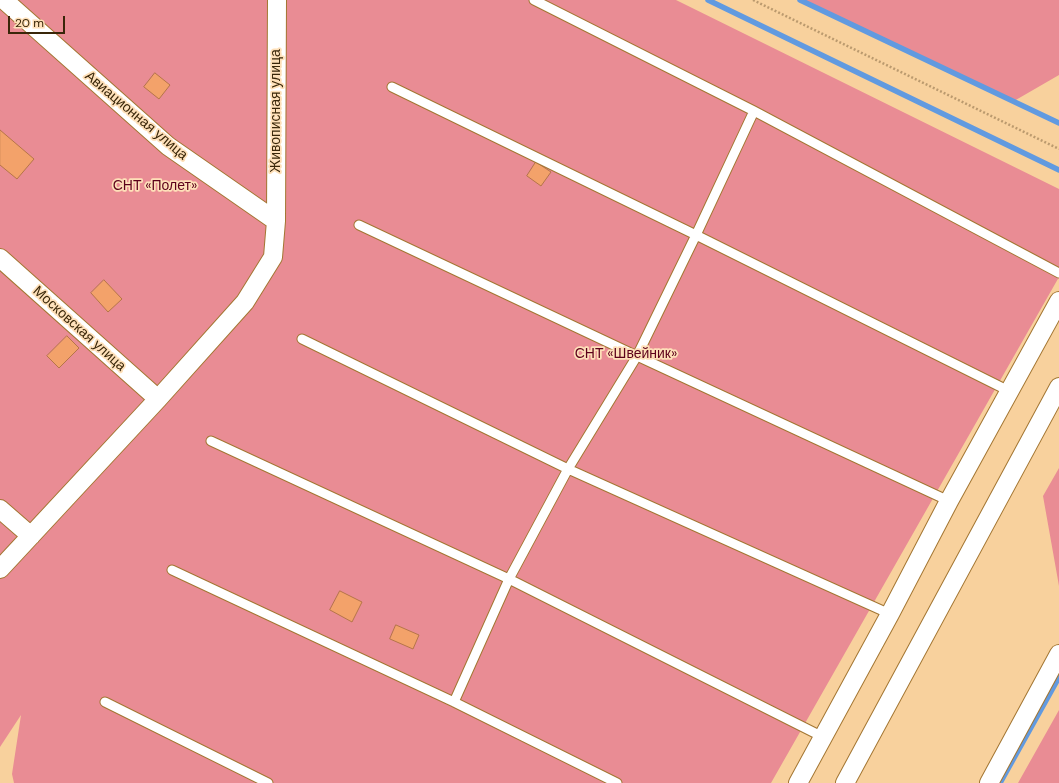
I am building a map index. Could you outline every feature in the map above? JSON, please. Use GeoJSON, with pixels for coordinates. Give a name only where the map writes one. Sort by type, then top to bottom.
{"type":"FeatureCollection","features":[{"type":"Feature","properties":{"kind":"street","name":"Авиационная улица"},"geometry":{"type":"LineString","coordinates":[[4,0],[168,146],[276,221]]}},
{"type":"Feature","properties":{"kind":"street","name":"Живописная улица"},"geometry":{"type":"LineString","coordinates":[[0,569],[158,399],[245,302],[273,257],[276,221],[277,0]]}},
{"type":"Feature","properties":{"kind":"street","name":"Московская улица"},"geometry":{"type":"LineString","coordinates":[[0,258],[158,399]]}},
{"type":"Feature","properties":{"kind":"street"},"geometry":{"type":"LineString","coordinates":[[798,783],[890,614],[949,501],[1059,301]]}},
{"type":"Feature","properties":{"kind":"street"},"geometry":{"type":"LineString","coordinates":[[845,783],[1059,387]]}},
{"type":"Feature","properties":{"kind":"street"},"geometry":{"type":"LineString","coordinates":[[0,509],[31,536]]}},
{"type":"Feature","properties":{"kind":"street"},"geometry":{"type":"LineString","coordinates":[[989,783],[1059,654]]}},
{"type":"Feature","properties":{"kind":"lane"},"geometry":{"type":"LineString","coordinates":[[534,0],[754,111],[1059,273]]}},
{"type":"Feature","properties":{"kind":"lane"},"geometry":{"type":"LineString","coordinates":[[392,87],[696,235],[1009,391]]}},
{"type":"Feature","properties":{"kind":"lane"},"geometry":{"type":"LineString","coordinates":[[454,702],[509,579],[568,469],[637,356],[754,111]]}},
{"type":"Feature","properties":{"kind":"lane"},"geometry":{"type":"LineString","coordinates":[[359,225],[949,501]]}},
{"type":"Feature","properties":{"kind":"lane"},"geometry":{"type":"LineString","coordinates":[[302,339],[568,469],[890,614]]}},
{"type":"Feature","properties":{"kind":"lane"},"geometry":{"type":"LineString","coordinates":[[211,441],[509,579],[823,738]]}},
{"type":"Feature","properties":{"kind":"lane"},"geometry":{"type":"LineString","coordinates":[[172,570],[454,702],[617,783]]}},
{"type":"Feature","properties":{"kind":"lane"},"geometry":{"type":"LineString","coordinates":[[104,702],[268,783]]}},
{"type":"Feature","properties":{"kind":"path"},"geometry":{"type":"LineString","coordinates":[[753,0],[1059,149]]}},
{"type":"Feature","properties":{"kind":"green space","name":"СНТ «Швейник»"},"geometry":{"type":"Polygon","coordinates":[[[0,0],[676,0],[1059,189],[1059,277],[771,783],[14,783],[12,774],[21,715],[0,747],[0,0]]]}},
{"type":"Feature","properties":{"kind":"green space"},"geometry":{"type":"Polygon","coordinates":[[[800,0],[1059,0],[1059,75],[1014,101],[800,0]]]}},
{"type":"Feature","properties":{"kind":"green space"},"geometry":{"type":"Polygon","coordinates":[[[1059,468],[1059,586],[1043,496],[1059,468]]]}},
{"type":"Feature","properties":{"kind":"green space"},"geometry":{"type":"Polygon","coordinates":[[[1059,710],[1059,783],[1018,783],[1059,710]]]}},
{"type":"Feature","properties":{"kind":"building"},"geometry":{"type":"Polygon","coordinates":[[[155,73],[170,85],[159,99],[144,87],[155,73]]]}},
{"type":"Feature","properties":{"kind":"building"},"geometry":{"type":"Polygon","coordinates":[[[0,130],[34,159],[17,179],[0,165],[0,130]]]}},
{"type":"Feature","properties":{"kind":"building"},"geometry":{"type":"Polygon","coordinates":[[[536,162],[551,172],[541,186],[527,176],[536,162]]]}},
{"type":"Feature","properties":{"kind":"building"},"geometry":{"type":"Polygon","coordinates":[[[104,280],[122,299],[108,312],[91,293],[104,280]]]}},
{"type":"Feature","properties":{"kind":"building"},"geometry":{"type":"Polygon","coordinates":[[[67,336],[79,348],[59,368],[47,356],[67,336]]]}},
{"type":"Feature","properties":{"kind":"building"},"geometry":{"type":"Polygon","coordinates":[[[340,591],[362,602],[352,622],[330,610],[340,591]]]}},
{"type":"Feature","properties":{"kind":"building"},"geometry":{"type":"Polygon","coordinates":[[[396,625],[419,635],[413,649],[390,639],[396,625]]]}},
{"type":"Feature","properties":{"kind":"waterway"},"geometry":{"type":"LineString","coordinates":[[708,0],[1059,170]]}},
{"type":"Feature","properties":{"kind":"waterway"},"geometry":{"type":"LineString","coordinates":[[800,0],[1059,123]]}},
{"type":"Feature","properties":{"kind":"waterway"},"geometry":{"type":"LineString","coordinates":[[1000,783],[1059,677]]}},
{"type":"Feature","properties":{"kind":"park label","name":"СНТ «Полет»"},"geometry":{"type":"Point","coordinates":[155,186]}}]}
